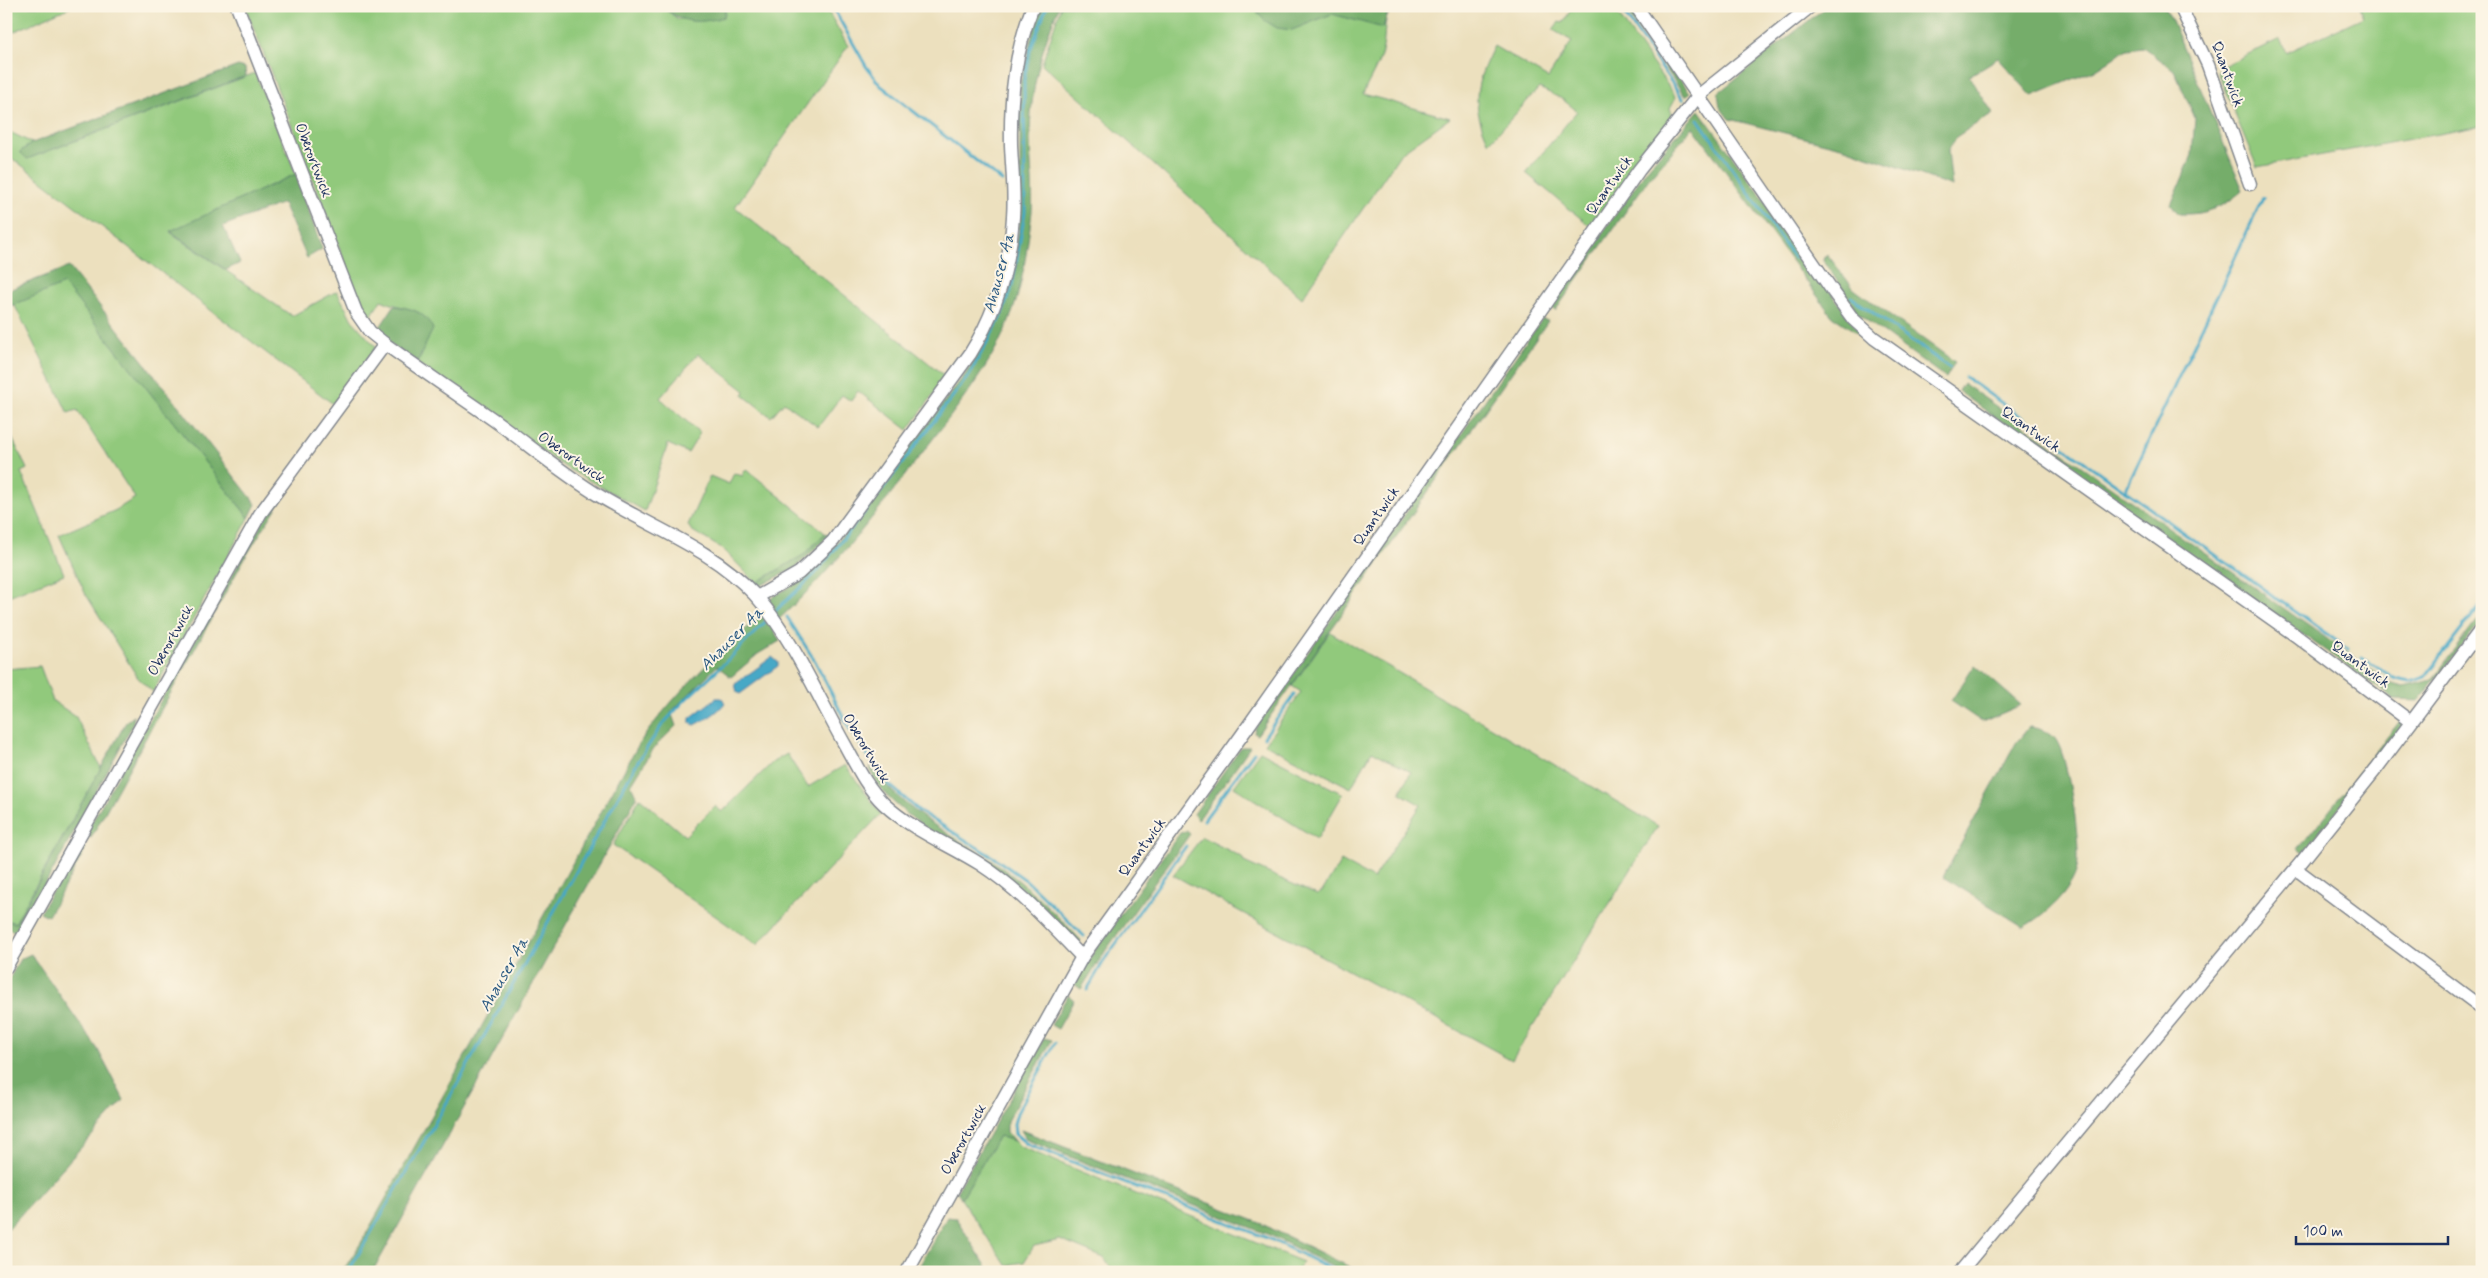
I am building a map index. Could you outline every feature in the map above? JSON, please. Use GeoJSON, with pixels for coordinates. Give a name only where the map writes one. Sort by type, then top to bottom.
{"type":"FeatureCollection","features":[{"type":"Feature","properties":{"kind":"street","name":"Oberortwick"},"geometry":{"type":"LineString","coordinates":[[237,6],[356,312],[370,332],[566,474],[632,515],[721,563],[757,597],[777,624],[853,760],[869,787],[883,804],[904,820],[981,865],[1017,892],[1082,957],[907,1272]]}},
{"type":"Feature","properties":{"kind":"street"},"geometry":{"type":"LineString","coordinates":[[757,597],[799,573],[833,541],[970,354],[983,333],[1004,279],[1011,245],[1013,216],[1011,144],[1013,80],[1022,32],[1033,6]]}},
{"type":"Feature","properties":{"kind":"street","name":"Quantwick"},"geometry":{"type":"LineString","coordinates":[[1636,6],[1853,319],[1874,338],[2294,635],[2411,722]]}},
{"type":"Feature","properties":{"kind":"street","name":"Quantwick"},"geometry":{"type":"LineString","coordinates":[[1082,957],[1242,735],[1639,170],[1698,96],[1811,6]]}},
{"type":"Feature","properties":{"kind":"street","name":"Quantwick"},"geometry":{"type":"LineString","coordinates":[[2180,6],[2208,64],[2250,184]]}},
{"type":"Feature","properties":{"kind":"street","name":"Oberortwick"},"geometry":{"type":"LineString","coordinates":[[6,967],[260,514],[385,344]]}},
{"type":"Feature","properties":{"kind":"street"},"geometry":{"type":"LineString","coordinates":[[1960,1272],[2296,869],[2482,628]]}},
{"type":"Feature","properties":{"kind":"street"},"geometry":{"type":"LineString","coordinates":[[2296,869],[2482,1008]]}},
{"type":"Feature","properties":{"kind":"green space"},"geometry":{"type":"Polygon","coordinates":[[[6,6],[73,6],[6,35],[6,6]]]}},
{"type":"Feature","properties":{"kind":"green space"},"geometry":{"type":"Polygon","coordinates":[[[245,6],[661,6],[678,19],[724,17],[726,6],[825,6],[848,46],[735,207],[946,377],[908,430],[858,391],[851,401],[842,395],[818,427],[784,402],[771,417],[743,395],[745,391],[698,354],[660,398],[700,433],[688,453],[668,444],[645,511],[565,467],[417,363],[422,355],[420,313],[381,300],[368,321],[245,6]]]}},
{"type":"Feature","properties":{"kind":"green space"},"geometry":{"type":"Polygon","coordinates":[[[661,6],[726,6],[724,17],[706,21],[691,21],[669,12],[661,6]]]}},
{"type":"Feature","properties":{"kind":"green space"},"geometry":{"type":"Polygon","coordinates":[[[1042,6],[1059,6],[1042,54],[1034,87],[1030,138],[1031,220],[1020,286],[1008,323],[991,358],[970,390],[889,497],[837,560],[778,620],[764,602],[800,581],[824,559],[966,373],[995,322],[1010,282],[1020,220],[1020,84],[1034,27],[1042,6]]]}},
{"type":"Feature","properties":{"kind":"green space"},"geometry":{"type":"Polygon","coordinates":[[[1061,6],[1394,6],[1386,20],[1380,59],[1363,94],[1450,118],[1401,153],[1302,298],[1042,64],[1061,6]]]}},
{"type":"Feature","properties":{"kind":"green space"},"geometry":{"type":"Polygon","coordinates":[[[1252,6],[1394,6],[1388,12],[1383,28],[1332,14],[1292,30],[1277,28],[1264,20],[1252,6]]]}},
{"type":"Feature","properties":{"kind":"green space"},"geometry":{"type":"Polygon","coordinates":[[[1573,6],[1612,6],[1676,97],[1670,108],[1673,117],[1590,226],[1526,173],[1577,111],[1562,99],[1539,88],[1489,143],[1483,129],[1477,105],[1479,83],[1494,46],[1548,78],[1572,41],[1553,30],[1559,22],[1563,23],[1573,6]]]}},
{"type":"Feature","properties":{"kind":"green space"},"geometry":{"type":"Polygon","coordinates":[[[1623,6],[1630,6],[1690,93],[1685,96],[1623,6]]]}},
{"type":"Feature","properties":{"kind":"green space"},"geometry":{"type":"Polygon","coordinates":[[[1827,6],[2163,6],[2171,18],[2243,190],[2221,206],[2206,212],[2179,214],[2171,205],[2192,155],[2195,118],[2174,70],[2143,47],[2127,49],[2095,70],[2032,96],[1998,58],[1969,76],[1993,113],[1956,137],[1948,151],[1952,186],[1845,148],[1729,119],[1720,107],[1718,93],[1827,6]]]}},
{"type":"Feature","properties":{"kind":"green space"},"geometry":{"type":"Polygon","coordinates":[[[2359,6],[2482,6],[2482,126],[2257,167],[2217,71],[2225,65],[2280,39],[2286,53],[2363,17],[2359,6]]]}},
{"type":"Feature","properties":{"kind":"green space"},"geometry":{"type":"Polygon","coordinates":[[[238,66],[245,68],[246,76],[27,159],[20,152],[32,143],[238,66]]]}},
{"type":"Feature","properties":{"kind":"green space"},"geometry":{"type":"Polygon","coordinates":[[[255,73],[296,174],[170,232],[292,316],[337,291],[352,320],[376,347],[333,404],[16,161],[6,156],[6,130],[32,143],[20,152],[27,159],[255,73]]]}},
{"type":"Feature","properties":{"kind":"green space"},"geometry":{"type":"Polygon","coordinates":[[[1699,110],[1859,331],[1859,334],[1832,316],[1693,127],[1648,180],[1555,311],[1551,306],[1648,168],[1699,110]]]}},
{"type":"Feature","properties":{"kind":"green space"},"geometry":{"type":"Polygon","coordinates":[[[296,174],[322,249],[307,258],[283,203],[223,226],[240,263],[226,270],[170,231],[296,174]]]}},
{"type":"Feature","properties":{"kind":"green space"},"geometry":{"type":"Polygon","coordinates":[[[1827,254],[1854,289],[1955,362],[1946,378],[1858,314],[1823,259],[1827,254]]]}},
{"type":"Feature","properties":{"kind":"green space"},"geometry":{"type":"Polygon","coordinates":[[[69,267],[256,504],[249,518],[64,284],[6,308],[6,291],[69,267]]]}},
{"type":"Feature","properties":{"kind":"green space"},"geometry":{"type":"Polygon","coordinates":[[[64,283],[249,518],[153,692],[138,678],[85,593],[59,535],[116,510],[135,498],[77,410],[68,413],[14,304],[64,283]]]}},
{"type":"Feature","properties":{"kind":"green space"},"geometry":{"type":"Polygon","coordinates":[[[394,306],[417,312],[430,323],[433,329],[417,363],[377,335],[378,330],[394,306]]]}},
{"type":"Feature","properties":{"kind":"green space"},"geometry":{"type":"Polygon","coordinates":[[[1542,319],[1548,321],[1257,735],[1254,733],[1255,728],[1542,319]]]}},
{"type":"Feature","properties":{"kind":"green space"},"geometry":{"type":"Polygon","coordinates":[[[1963,383],[2390,683],[2404,687],[2432,680],[2482,613],[2482,620],[2419,700],[2394,699],[1958,391],[1963,383]]]}},
{"type":"Feature","properties":{"kind":"green space"},"geometry":{"type":"Polygon","coordinates":[[[6,425],[27,469],[21,472],[64,574],[6,597],[6,425]]]}},
{"type":"Feature","properties":{"kind":"green space"},"geometry":{"type":"Polygon","coordinates":[[[746,469],[825,533],[805,554],[756,583],[724,550],[691,530],[688,525],[710,476],[729,484],[734,473],[742,476],[746,469]]]}},
{"type":"Feature","properties":{"kind":"green space"},"geometry":{"type":"Polygon","coordinates":[[[276,498],[280,502],[243,561],[91,838],[85,834],[276,498]]]}},
{"type":"Feature","properties":{"kind":"green space"},"geometry":{"type":"Polygon","coordinates":[[[825,533],[829,536],[795,568],[760,586],[756,583],[805,554],[825,533]]]}},
{"type":"Feature","properties":{"kind":"green space"},"geometry":{"type":"Polygon","coordinates":[[[764,613],[780,641],[758,654],[731,677],[717,666],[671,712],[676,726],[654,748],[631,785],[637,797],[382,1255],[372,1272],[342,1272],[361,1243],[640,742],[683,689],[764,613]]]}},
{"type":"Feature","properties":{"kind":"green space"},"geometry":{"type":"Polygon","coordinates":[[[1330,632],[1658,826],[1512,1060],[1173,875],[1202,837],[1242,857],[1244,862],[1317,895],[1322,892],[1341,861],[1373,879],[1421,805],[1400,793],[1411,772],[1372,751],[1351,788],[1265,744],[1301,692],[1292,686],[1330,632]]]}},
{"type":"Feature","properties":{"kind":"green space"},"geometry":{"type":"Polygon","coordinates":[[[1975,665],[2021,705],[1982,722],[1951,701],[1975,665]]]}},
{"type":"Feature","properties":{"kind":"green space"},"geometry":{"type":"Polygon","coordinates":[[[40,666],[53,701],[76,717],[101,768],[15,923],[6,920],[6,669],[40,666]]]}},
{"type":"Feature","properties":{"kind":"green space"},"geometry":{"type":"Polygon","coordinates":[[[134,716],[133,724],[21,929],[15,932],[6,927],[6,920],[16,923],[126,722],[134,716]]]}},
{"type":"Feature","properties":{"kind":"green space"},"geometry":{"type":"Polygon","coordinates":[[[2400,721],[2404,725],[2305,853],[2298,849],[2400,721]]]}},
{"type":"Feature","properties":{"kind":"green space"},"geometry":{"type":"Polygon","coordinates":[[[2029,727],[2040,729],[2051,735],[2061,749],[2073,802],[2078,857],[2074,877],[2064,894],[2049,910],[2024,927],[1943,877],[2016,743],[2029,727]]]}},
{"type":"Feature","properties":{"kind":"green space"},"geometry":{"type":"Polygon","coordinates":[[[1241,747],[1250,747],[1198,820],[1194,814],[1241,747]]]}},
{"type":"Feature","properties":{"kind":"green space"},"geometry":{"type":"Polygon","coordinates":[[[1260,751],[1343,794],[1317,839],[1234,787],[1260,751]]]}},
{"type":"Feature","properties":{"kind":"green space"},"geometry":{"type":"Polygon","coordinates":[[[787,754],[808,787],[845,765],[881,814],[757,945],[613,845],[640,798],[685,836],[715,806],[722,812],[773,762],[787,754]]]}},
{"type":"Feature","properties":{"kind":"green space"},"geometry":{"type":"Polygon","coordinates":[[[870,766],[899,798],[914,810],[1019,881],[1081,940],[1080,942],[1078,943],[1023,890],[911,817],[891,800],[877,783],[870,766]]]}},
{"type":"Feature","properties":{"kind":"green space"},"geometry":{"type":"Polygon","coordinates":[[[1187,831],[1190,834],[1106,950],[1081,989],[1074,984],[1098,945],[1180,833],[1187,831]]]}},
{"type":"Feature","properties":{"kind":"green space"},"geometry":{"type":"Polygon","coordinates":[[[79,845],[86,848],[48,916],[40,912],[79,845]]]}},
{"type":"Feature","properties":{"kind":"green space"},"geometry":{"type":"Polygon","coordinates":[[[31,954],[97,1048],[124,1100],[6,1231],[6,985],[20,959],[31,954]]]}},
{"type":"Feature","properties":{"kind":"green space"},"geometry":{"type":"Polygon","coordinates":[[[1068,995],[1074,1000],[1058,1029],[1051,1025],[1068,995]]]}},
{"type":"Feature","properties":{"kind":"green space"},"geometry":{"type":"Polygon","coordinates":[[[1044,1038],[1052,1040],[1007,1121],[1007,1132],[1014,1141],[999,1136],[961,1199],[957,1191],[1044,1038]]]}},
{"type":"Feature","properties":{"kind":"green space"},"geometry":{"type":"Polygon","coordinates":[[[1021,1130],[1260,1223],[1360,1272],[1343,1272],[1272,1236],[1027,1140],[1021,1130]]]}},
{"type":"Feature","properties":{"kind":"green space"},"geometry":{"type":"Polygon","coordinates":[[[999,1136],[1014,1141],[1021,1147],[1303,1262],[1296,1272],[1113,1272],[1104,1258],[1060,1240],[1034,1246],[1024,1262],[1006,1265],[961,1199],[999,1136]]]}},
{"type":"Feature","properties":{"kind":"green space"},"geometry":{"type":"Polygon","coordinates":[[[947,1217],[956,1218],[990,1272],[916,1272],[947,1217]]]}},
{"type":"Feature","properties":{"kind":"water"},"geometry":{"type":"Polygon","coordinates":[[[772,657],[778,662],[778,666],[740,694],[737,692],[735,684],[772,657]]]}},
{"type":"Feature","properties":{"kind":"water"},"geometry":{"type":"Polygon","coordinates":[[[716,698],[722,698],[725,703],[719,710],[695,725],[690,723],[690,718],[716,698]]]}},
{"type":"Feature","properties":{"kind":"waterway"},"geometry":{"type":"LineString","coordinates":[[832,6],[866,66],[880,85],[1002,181]]}},
{"type":"Feature","properties":{"kind":"waterway","name":"Ahauser Aa"},"geometry":{"type":"LineString","coordinates":[[774,612],[815,574],[875,499],[969,375],[1001,317],[1012,286],[1025,212],[1024,79],[1030,51],[1047,6]]}},
{"type":"Feature","properties":{"kind":"waterway"},"geometry":{"type":"LineString","coordinates":[[1619,6],[1683,99]]}},
{"type":"Feature","properties":{"kind":"waterway"},"geometry":{"type":"LineString","coordinates":[[1698,119],[1794,258]]}},
{"type":"Feature","properties":{"kind":"waterway"},"geometry":{"type":"LineString","coordinates":[[2125,491],[2263,198]]}},
{"type":"Feature","properties":{"kind":"waterway"},"geometry":{"type":"LineString","coordinates":[[1851,297],[1950,368]]}},
{"type":"Feature","properties":{"kind":"waterway"},"geometry":{"type":"LineString","coordinates":[[1965,377],[2348,649]]}},
{"type":"Feature","properties":{"kind":"waterway"},"geometry":{"type":"LineString","coordinates":[[2362,658],[2396,679],[2410,682],[2425,677],[2482,603]]}},
{"type":"Feature","properties":{"kind":"waterway","name":"Ahauser Aa"},"geometry":{"type":"LineString","coordinates":[[348,1272],[450,1097],[637,763],[662,725],[770,617]]}},
{"type":"Feature","properties":{"kind":"waterway"},"geometry":{"type":"LineString","coordinates":[[787,617],[815,661],[850,730],[887,783],[919,811],[996,859],[1027,881],[1084,936]]}},
{"type":"Feature","properties":{"kind":"waterway"},"geometry":{"type":"LineString","coordinates":[[1264,737],[1294,695]]}},
{"type":"Feature","properties":{"kind":"waterway"},"geometry":{"type":"LineString","coordinates":[[1204,820],[1254,752]]}},
{"type":"Feature","properties":{"kind":"waterway"},"geometry":{"type":"LineString","coordinates":[[1087,990],[1105,959],[1186,846]]}},
{"type":"Feature","properties":{"kind":"waterway"},"geometry":{"type":"LineString","coordinates":[[1055,1043],[1017,1113],[1014,1124],[1015,1134],[1027,1144],[1272,1240],[1337,1272]]}}]}
